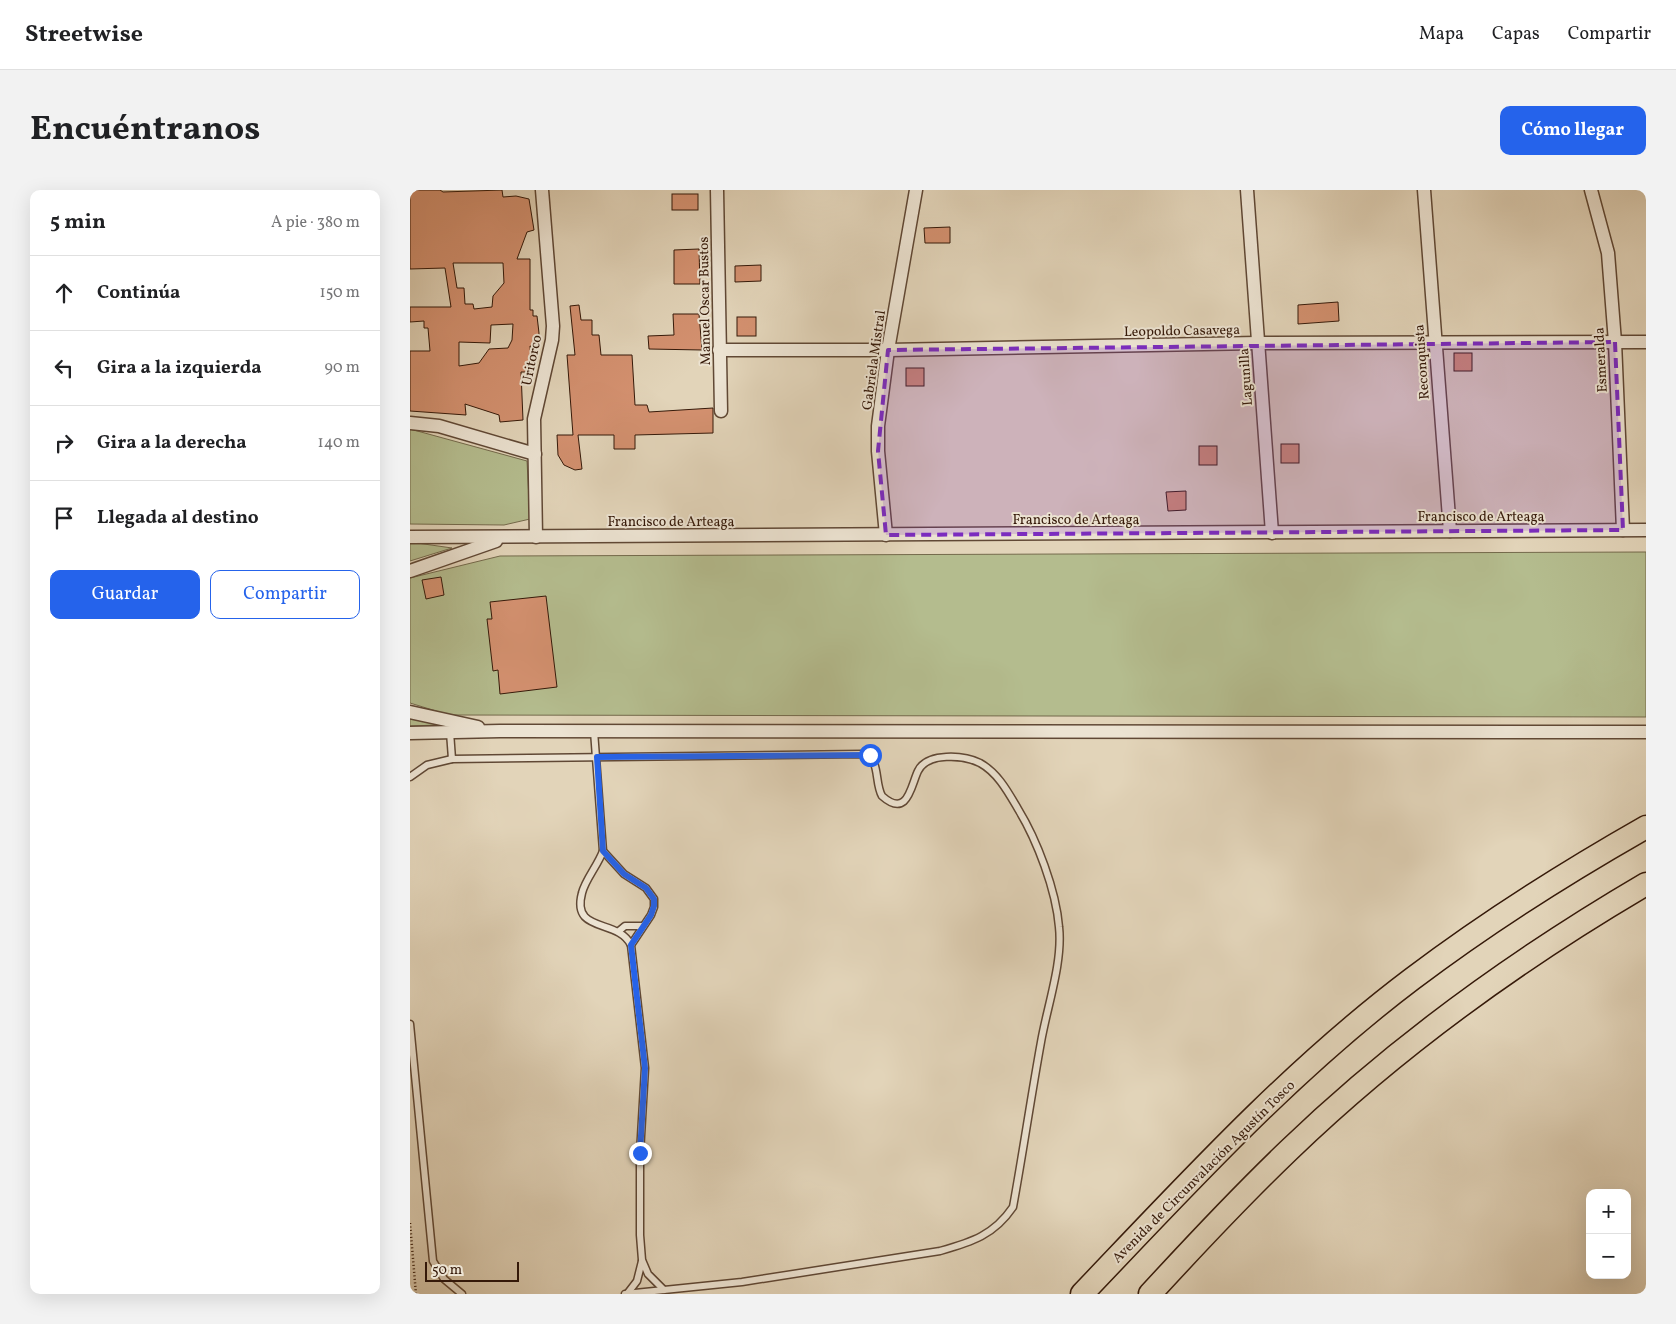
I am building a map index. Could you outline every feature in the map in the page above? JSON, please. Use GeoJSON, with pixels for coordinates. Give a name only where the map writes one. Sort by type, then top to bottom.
{"type":"FeatureCollection","features":[{"type":"Feature","properties":{"kind":"highway","name":"Avenida de Circunvalación Agustín Tosco"},"geometry":{"type":"LineString","coordinates":[[1082,1294],[1248,1121],[1364,1017],[1411,980],[1508,911],[1646,827]]}},
{"type":"Feature","properties":{"kind":"highway"},"geometry":{"type":"LineString","coordinates":[[1150,1294],[1290,1150],[1384,1066],[1496,980],[1600,911],[1646,884]]}},
{"type":"Feature","properties":{"kind":"street","name":"Uritorco"},"geometry":{"type":"LineString","coordinates":[[536,537],[535,407],[547,364],[553,326],[542,190]]}},
{"type":"Feature","properties":{"kind":"street","name":"Manuel Oscar Bustos"},"geometry":{"type":"LineString","coordinates":[[717,190],[721,411]]}},
{"type":"Feature","properties":{"kind":"street","name":"Gabriela Mistral"},"geometry":{"type":"LineString","coordinates":[[886,535],[878,451],[878,426],[888,350],[916,190]]}},
{"type":"Feature","properties":{"kind":"street","name":"Lagunilla"},"geometry":{"type":"LineString","coordinates":[[1247,190],[1272,532]]}},
{"type":"Feature","properties":{"kind":"street","name":"Reconquista"},"geometry":{"type":"LineString","coordinates":[[1424,190],[1434,344],[1450,531]]}},
{"type":"Feature","properties":{"kind":"street","name":"Esmeralda"},"geometry":{"type":"LineString","coordinates":[[1591,190],[1608,253],[1615,342],[1623,530]]}},
{"type":"Feature","properties":{"kind":"street","name":"Leopoldo Casavega"},"geometry":{"type":"LineString","coordinates":[[719,350],[888,350],[1257,343],[1646,342]]}},
{"type":"Feature","properties":{"kind":"street"},"geometry":{"type":"LineString","coordinates":[[410,424],[439,426],[535,454]]}},
{"type":"Feature","properties":{"kind":"street","name":"Francisco de Arteaga"},"geometry":{"type":"LineString","coordinates":[[410,538],[1646,530]]}},
{"type":"Feature","properties":{"kind":"street","name":"Francisco de Arteaga"},"geometry":{"type":"LineString","coordinates":[[410,571],[505,538]]}},
{"type":"Feature","properties":{"kind":"street"},"geometry":{"type":"LineString","coordinates":[[410,712],[500,731]]}},
{"type":"Feature","properties":{"kind":"street"},"geometry":{"type":"LineString","coordinates":[[410,733],[500,731],[1646,732]]}},
{"type":"Feature","properties":{"kind":"lane"},"geometry":{"type":"LineString","coordinates":[[594,731],[603,851],[582,892],[582,910],[586,918],[594,924],[619,931],[627,936],[631,945],[645,1068],[640,1153],[641,1273],[626,1294]]}},
{"type":"Feature","properties":{"kind":"lane"},"geometry":{"type":"LineString","coordinates":[[450,732],[452,759]]}},
{"type":"Feature","properties":{"kind":"lane"},"geometry":{"type":"LineString","coordinates":[[410,777],[427,765],[452,759],[863,754],[870,755],[874,761],[882,796],[897,802],[907,798],[911,793],[918,770],[927,762],[937,758],[975,761],[995,775],[1026,822],[1045,870],[1059,926],[1059,949],[1041,1043],[1014,1207],[1002,1222],[969,1243],[940,1251],[742,1282],[626,1294]]}},
{"type":"Feature","properties":{"kind":"lane"},"geometry":{"type":"LineString","coordinates":[[603,851],[624,874],[646,888],[654,899],[654,906],[631,945]]}},
{"type":"Feature","properties":{"kind":"lane"},"geometry":{"type":"LineString","coordinates":[[619,931],[625,926],[642,926]]}},
{"type":"Feature","properties":{"kind":"lane"},"geometry":{"type":"LineString","coordinates":[[410,1024],[433,1261],[444,1279],[462,1294]]}},
{"type":"Feature","properties":{"kind":"lane"},"geometry":{"type":"LineString","coordinates":[[642,1260],[648,1274],[664,1290]]}},
{"type":"Feature","properties":{"kind":"path"},"geometry":{"type":"LineString","coordinates":[[410,1223],[416,1294]]}},
{"type":"Feature","properties":{"kind":"highlighted area"},"geometry":{"type":"Polygon","coordinates":[[[1615,342],[1623,530],[886,535],[878,451],[888,350],[1615,342]]]}},
{"type":"Feature","properties":{"kind":"green space"},"geometry":{"type":"Polygon","coordinates":[[[410,429],[527,461],[530,519],[504,525],[410,524],[410,429]]]}},
{"type":"Feature","properties":{"kind":"green space"},"geometry":{"type":"Polygon","coordinates":[[[410,542],[452,548],[410,561],[410,542]]]}},
{"type":"Feature","properties":{"kind":"green space"},"geometry":{"type":"Polygon","coordinates":[[[1646,552],[1646,717],[449,715],[410,703],[410,578],[500,556],[1646,552]]]}},
{"type":"Feature","properties":{"kind":"green space"},"geometry":{"type":"Polygon","coordinates":[[[410,718],[438,725],[410,726],[410,718]]]}},
{"type":"Feature","properties":{"kind":"building"},"geometry":{"type":"Polygon","coordinates":[[[410,190],[440,190],[443,192],[502,190],[503,197],[516,196],[529,199],[534,230],[527,232],[517,259],[530,259],[530,310],[533,310],[533,316],[537,316],[539,333],[538,346],[530,346],[532,372],[521,372],[523,420],[500,422],[499,415],[465,404],[466,415],[410,411],[410,351],[430,351],[428,328],[424,328],[424,321],[410,322],[410,307],[451,307],[445,268],[410,269],[410,190]],[[453,263],[457,288],[464,288],[465,304],[473,304],[474,309],[492,307],[493,296],[504,283],[503,263],[453,263]],[[513,324],[491,325],[490,343],[459,342],[459,366],[479,363],[489,349],[508,348],[512,340],[513,324]]]}},
{"type":"Feature","properties":{"kind":"building"},"geometry":{"type":"Polygon","coordinates":[[[672,194],[698,194],[698,210],[672,210],[672,194]]]}},
{"type":"Feature","properties":{"kind":"building"},"geometry":{"type":"Polygon","coordinates":[[[950,227],[950,243],[925,243],[924,228],[950,227]]]}},
{"type":"Feature","properties":{"kind":"building"},"geometry":{"type":"Polygon","coordinates":[[[699,249],[700,284],[674,284],[674,250],[699,249]]]}},
{"type":"Feature","properties":{"kind":"building"},"geometry":{"type":"Polygon","coordinates":[[[761,265],[761,281],[735,282],[735,266],[761,265]]]}},
{"type":"Feature","properties":{"kind":"building"},"geometry":{"type":"Polygon","coordinates":[[[1338,302],[1339,321],[1298,324],[1298,305],[1338,302]]]}},
{"type":"Feature","properties":{"kind":"building"},"geometry":{"type":"Polygon","coordinates":[[[579,305],[581,320],[592,320],[592,335],[599,335],[601,355],[632,355],[635,405],[647,405],[649,412],[713,408],[713,433],[635,435],[635,449],[614,449],[614,435],[578,435],[582,469],[575,470],[564,465],[558,455],[557,435],[573,435],[567,355],[575,355],[570,306],[579,305]]]}},
{"type":"Feature","properties":{"kind":"building"},"geometry":{"type":"Polygon","coordinates":[[[673,314],[699,314],[702,350],[649,349],[648,336],[674,335],[673,314]]]}},
{"type":"Feature","properties":{"kind":"building"},"geometry":{"type":"Polygon","coordinates":[[[737,317],[756,317],[756,336],[737,336],[737,317]]]}},
{"type":"Feature","properties":{"kind":"building"},"geometry":{"type":"Polygon","coordinates":[[[1454,353],[1472,353],[1472,371],[1454,371],[1454,353]]]}},
{"type":"Feature","properties":{"kind":"building"},"geometry":{"type":"Polygon","coordinates":[[[906,368],[924,368],[924,386],[906,386],[906,368]]]}},
{"type":"Feature","properties":{"kind":"building"},"geometry":{"type":"Polygon","coordinates":[[[1281,444],[1299,444],[1299,463],[1281,463],[1281,444]]]}},
{"type":"Feature","properties":{"kind":"building"},"geometry":{"type":"Polygon","coordinates":[[[1199,446],[1217,446],[1217,465],[1199,465],[1199,446]]]}},
{"type":"Feature","properties":{"kind":"building"},"geometry":{"type":"Polygon","coordinates":[[[1186,491],[1186,510],[1168,511],[1166,492],[1186,491]]]}},
{"type":"Feature","properties":{"kind":"building"},"geometry":{"type":"Polygon","coordinates":[[[441,577],[444,595],[426,599],[422,580],[441,577]]]}},
{"type":"Feature","properties":{"kind":"building"},"geometry":{"type":"Polygon","coordinates":[[[546,596],[557,687],[500,694],[498,670],[493,671],[487,619],[492,619],[490,602],[546,596]]]}},
{"type":"Feature","properties":{"kind":"route"},"geometry":{"type":"LineString","coordinates":[[640,1153],[645,1068],[644,1043],[631,945],[651,915],[654,899],[646,888],[624,874],[603,851],[597,757],[870,755]]}}]}
